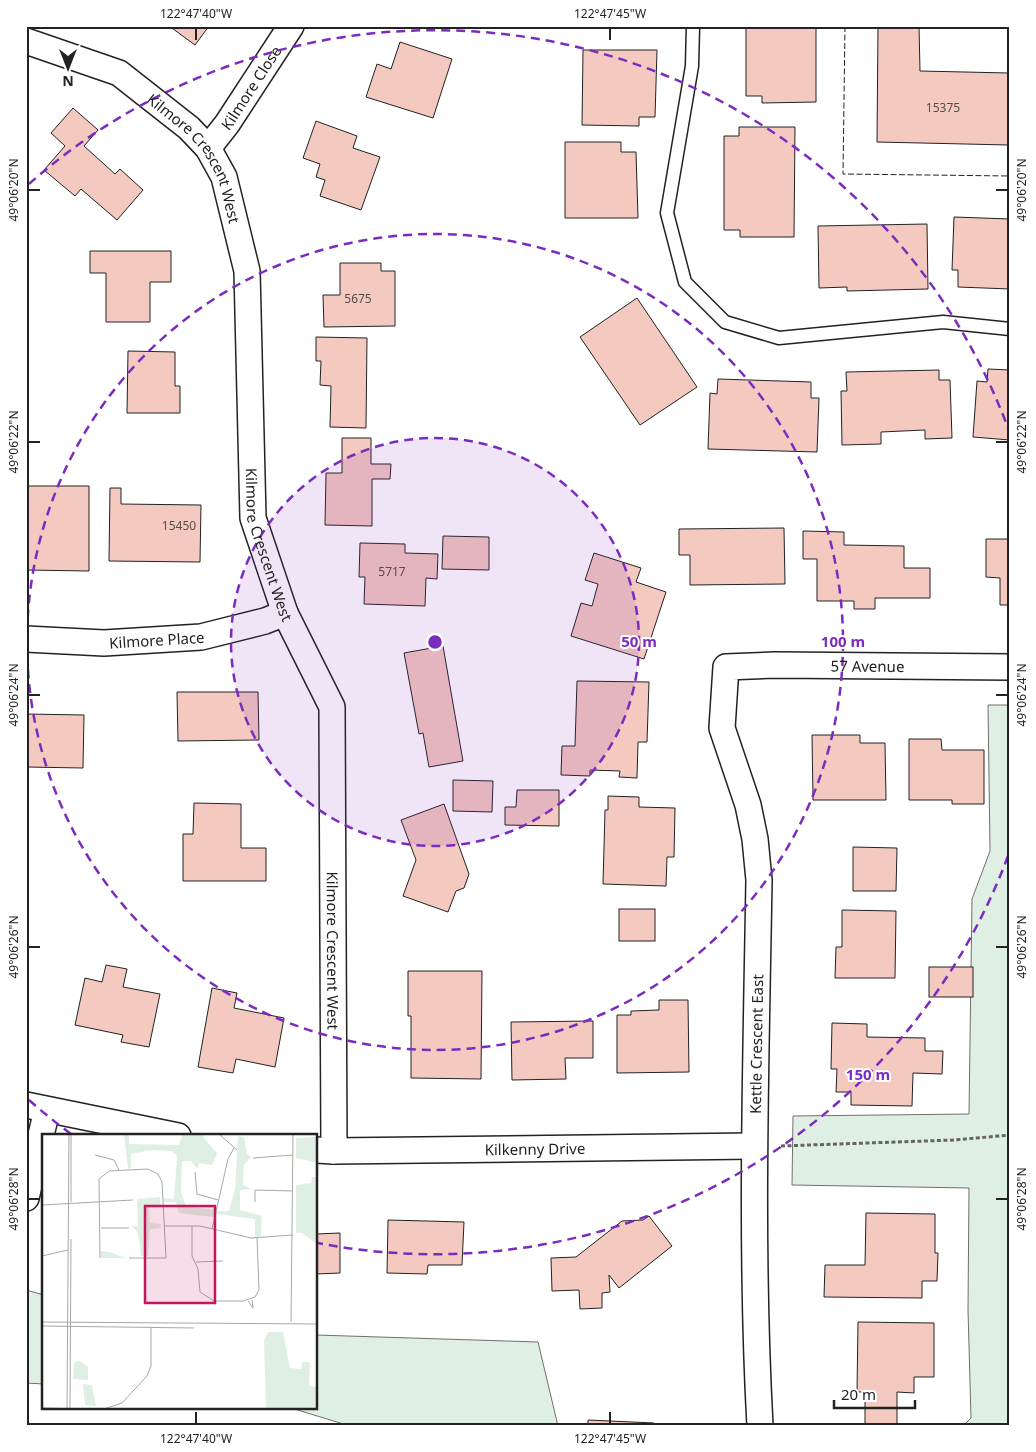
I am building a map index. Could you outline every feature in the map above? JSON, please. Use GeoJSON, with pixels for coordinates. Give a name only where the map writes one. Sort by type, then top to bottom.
{"type":"FeatureCollection","features":[{"type":"Feature","properties":{"kind":"street","name":"Kilmore Close"},"geometry":{"type":"LineString","coordinates":[[208,148],[227,124],[291,26]]}},
{"type":"Feature","properties":{"kind":"street","name":"Kilmore Crescent West"},"geometry":{"type":"LineString","coordinates":[[26,41],[119,73],[189,128],[208,148],[224,177],[246,271],[253,518],[285,614],[332,708],[325,1151]]}},
{"type":"Feature","properties":{"kind":"street","name":"Kilmore Place"},"geometry":{"type":"LineString","coordinates":[[26,639],[104,643],[201,637],[285,614]]}},
{"type":"Feature","properties":{"kind":"street","name":"57 Avenue"},"geometry":{"type":"LineString","coordinates":[[726,667],[775,665],[1010,668]]}},
{"type":"Feature","properties":{"kind":"street","name":"Kettle Crescent East"},"geometry":{"type":"LineString","coordinates":[[726,667],[722,728],[748,805],[755,839],[759,880],[753,1146],[755,1314],[760,1426]]}},
{"type":"Feature","properties":{"kind":"street"},"geometry":{"type":"LineString","coordinates":[[26,1198],[36,1107],[168,1134]]}},
{"type":"Feature","properties":{"kind":"street","name":"Kilkenny Drive"},"geometry":{"type":"LineString","coordinates":[[325,1151],[753,1146]]}},
{"type":"Feature","properties":{"kind":"lane"},"geometry":{"type":"LineString","coordinates":[[693,26],[692,66],[667,214],[685,282],[725,322],[779,338],[944,322],[1010,329]]}},
{"type":"Feature","properties":{"kind":"path"},"geometry":{"type":"LineString","coordinates":[[753,1146],[954,1140],[1010,1135]]}},
{"type":"Feature","properties":{"kind":"green space"},"geometry":{"type":"Polygon","coordinates":[[[988,705],[1010,705],[1010,1426],[963,1426],[971,1418],[968,1310],[969,1188],[792,1185],[793,1116],[969,1114],[972,899],[990,851],[988,705]]]}},
{"type":"Feature","properties":{"kind":"green space"},"geometry":{"type":"Polygon","coordinates":[[[26,1290],[42,1294],[42,1384],[26,1383],[26,1290]]]}},
{"type":"Feature","properties":{"kind":"green space"},"geometry":{"type":"Polygon","coordinates":[[[318,1335],[538,1342],[558,1426],[350,1426],[298,1410],[318,1410],[318,1335]]]}},
{"type":"Feature","properties":{"kind":"building"},"geometry":{"type":"Polygon","coordinates":[[[169,26],[209,26],[195,45],[169,26]]]}},
{"type":"Feature","properties":{"kind":"building"},"geometry":{"type":"Polygon","coordinates":[[[746,26],[816,26],[816,102],[762,103],[762,96],[746,96],[746,26]]]}},
{"type":"Feature","properties":{"kind":"building"},"geometry":{"type":"Polygon","coordinates":[[[878,26],[919,26],[920,71],[1009,73],[1009,145],[877,142],[878,26]]]}},
{"type":"Feature","properties":{"kind":"building"},"geometry":{"type":"Polygon","coordinates":[[[400,42],[452,59],[433,118],[366,97],[377,64],[391,69],[400,42]]]}},
{"type":"Feature","properties":{"kind":"building"},"geometry":{"type":"Polygon","coordinates":[[[583,50],[657,50],[655,117],[639,117],[639,126],[582,125],[583,50]]]}},
{"type":"Feature","properties":{"kind":"building"},"geometry":{"type":"Polygon","coordinates":[[[73,108],[98,130],[84,146],[115,174],[120,169],[143,190],[117,220],[81,189],[75,196],[44,170],[65,146],[51,133],[73,108]]]}},
{"type":"Feature","properties":{"kind":"building"},"geometry":{"type":"Polygon","coordinates":[[[316,121],[357,136],[353,148],[380,157],[361,210],[320,196],[325,180],[316,177],[320,164],[303,158],[316,121]]]}},
{"type":"Feature","properties":{"kind":"building"},"geometry":{"type":"Polygon","coordinates":[[[739,127],[795,127],[794,237],[740,237],[740,230],[724,230],[724,136],[739,136],[739,127]]]}},
{"type":"Feature","properties":{"kind":"building"},"geometry":{"type":"Polygon","coordinates":[[[565,142],[621,142],[621,152],[636,152],[638,218],[565,218],[565,142]]]}},
{"type":"Feature","properties":{"kind":"building"},"geometry":{"type":"Polygon","coordinates":[[[954,217],[1010,219],[1010,289],[958,287],[958,270],[952,270],[954,217]]]}},
{"type":"Feature","properties":{"kind":"building"},"geometry":{"type":"Polygon","coordinates":[[[927,224],[928,289],[847,291],[847,287],[819,288],[818,226],[927,224]]]}},
{"type":"Feature","properties":{"kind":"building"},"geometry":{"type":"Polygon","coordinates":[[[90,251],[171,251],[171,282],[150,282],[150,322],[106,322],[106,273],[90,273],[90,251]]]}},
{"type":"Feature","properties":{"kind":"building"},"geometry":{"type":"Polygon","coordinates":[[[340,263],[381,263],[381,271],[395,271],[395,326],[324,327],[323,295],[340,295],[340,263]]]}},
{"type":"Feature","properties":{"kind":"building"},"geometry":{"type":"Polygon","coordinates":[[[637,298],[697,387],[640,425],[580,337],[637,298]]]}},
{"type":"Feature","properties":{"kind":"building"},"geometry":{"type":"Polygon","coordinates":[[[316,337],[367,338],[366,428],[330,427],[331,386],[320,385],[321,361],[316,361],[316,337]]]}},
{"type":"Feature","properties":{"kind":"building"},"geometry":{"type":"Polygon","coordinates":[[[128,351],[175,352],[175,386],[180,386],[180,413],[127,413],[128,351]]]}},
{"type":"Feature","properties":{"kind":"building"},"geometry":{"type":"Polygon","coordinates":[[[988,369],[1010,370],[1010,440],[973,437],[977,381],[987,382],[988,369]]]}},
{"type":"Feature","properties":{"kind":"building"},"geometry":{"type":"Polygon","coordinates":[[[939,370],[939,380],[950,380],[952,438],[925,439],[925,430],[881,432],[881,444],[842,445],[841,391],[847,391],[846,372],[939,370]]]}},
{"type":"Feature","properties":{"kind":"building"},"geometry":{"type":"Polygon","coordinates":[[[718,379],[811,382],[811,398],[819,398],[817,452],[708,449],[710,393],[717,394],[718,379]]]}},
{"type":"Feature","properties":{"kind":"building"},"geometry":{"type":"Polygon","coordinates":[[[342,438],[371,438],[371,464],[391,464],[390,479],[372,479],[372,526],[325,525],[326,473],[342,473],[342,438]]]}},
{"type":"Feature","properties":{"kind":"building"},"geometry":{"type":"Polygon","coordinates":[[[26,486],[89,486],[89,571],[26,570],[26,486]]]}},
{"type":"Feature","properties":{"kind":"building"},"geometry":{"type":"Polygon","coordinates":[[[110,488],[121,488],[121,504],[201,505],[200,562],[109,561],[110,488]]]}},
{"type":"Feature","properties":{"kind":"building"},"geometry":{"type":"Polygon","coordinates":[[[784,528],[785,584],[690,585],[690,555],[679,555],[679,529],[784,528]]]}},
{"type":"Feature","properties":{"kind":"building"},"geometry":{"type":"Polygon","coordinates":[[[803,531],[844,532],[844,545],[904,546],[904,568],[930,568],[930,598],[875,598],[875,609],[854,609],[854,601],[817,601],[817,559],[803,559],[803,531]]]}},
{"type":"Feature","properties":{"kind":"building"},"geometry":{"type":"Polygon","coordinates":[[[443,536],[489,537],[489,570],[442,569],[443,536]]]}},
{"type":"Feature","properties":{"kind":"building"},"geometry":{"type":"Polygon","coordinates":[[[986,539],[1010,539],[1010,605],[1000,605],[1000,578],[986,577],[986,539]]]}},
{"type":"Feature","properties":{"kind":"building"},"geometry":{"type":"Polygon","coordinates":[[[360,543],[405,544],[405,553],[438,554],[437,579],[426,578],[425,606],[364,604],[365,577],[359,577],[360,543]]]}},
{"type":"Feature","properties":{"kind":"building"},"geometry":{"type":"Polygon","coordinates":[[[594,553],[641,568],[636,582],[666,592],[644,659],[571,636],[581,603],[592,606],[598,584],[585,580],[594,553]]]}},
{"type":"Feature","properties":{"kind":"building"},"geometry":{"type":"Polygon","coordinates":[[[443,646],[463,761],[429,767],[423,733],[419,734],[404,653],[443,646]]]}},
{"type":"Feature","properties":{"kind":"building"},"geometry":{"type":"Polygon","coordinates":[[[577,681],[649,682],[647,742],[638,742],[637,778],[619,777],[620,771],[590,770],[590,776],[561,775],[562,746],[575,746],[577,681]]]}},
{"type":"Feature","properties":{"kind":"building"},"geometry":{"type":"Polygon","coordinates":[[[177,692],[258,692],[259,740],[178,741],[177,692]]]}},
{"type":"Feature","properties":{"kind":"building"},"geometry":{"type":"Polygon","coordinates":[[[26,714],[84,715],[83,768],[26,767],[26,714]]]}},
{"type":"Feature","properties":{"kind":"building"},"geometry":{"type":"Polygon","coordinates":[[[812,735],[860,735],[860,743],[885,743],[886,800],[813,800],[812,735]]]}},
{"type":"Feature","properties":{"kind":"building"},"geometry":{"type":"Polygon","coordinates":[[[909,739],[941,739],[942,750],[984,750],[984,804],[952,804],[952,800],[909,800],[909,739]]]}},
{"type":"Feature","properties":{"kind":"building"},"geometry":{"type":"Polygon","coordinates":[[[453,780],[493,781],[492,812],[453,811],[453,780]]]}},
{"type":"Feature","properties":{"kind":"building"},"geometry":{"type":"Polygon","coordinates":[[[517,790],[559,790],[559,826],[505,825],[505,807],[516,807],[517,790]]]}},
{"type":"Feature","properties":{"kind":"building"},"geometry":{"type":"Polygon","coordinates":[[[608,796],[639,797],[639,807],[675,808],[674,857],[667,857],[666,886],[603,884],[605,810],[608,810],[608,796]]]}},
{"type":"Feature","properties":{"kind":"building"},"geometry":{"type":"Polygon","coordinates":[[[194,803],[241,804],[241,848],[266,848],[266,881],[183,881],[183,834],[193,834],[194,803]]]}},
{"type":"Feature","properties":{"kind":"building"},"geometry":{"type":"Polygon","coordinates":[[[444,804],[469,874],[464,888],[456,891],[448,912],[403,896],[416,860],[401,820],[444,804]]]}},
{"type":"Feature","properties":{"kind":"building"},"geometry":{"type":"Polygon","coordinates":[[[853,847],[897,848],[896,891],[853,891],[853,847]]]}},
{"type":"Feature","properties":{"kind":"building"},"geometry":{"type":"Polygon","coordinates":[[[619,909],[655,909],[655,941],[619,941],[619,909]]]}},
{"type":"Feature","properties":{"kind":"building"},"geometry":{"type":"Polygon","coordinates":[[[842,910],[896,911],[895,978],[835,978],[836,947],[842,947],[842,910]]]}},
{"type":"Feature","properties":{"kind":"building"},"geometry":{"type":"Polygon","coordinates":[[[106,965],[127,969],[123,987],[160,994],[149,1047],[121,1042],[123,1035],[75,1025],[85,978],[102,982],[106,965]]]}},
{"type":"Feature","properties":{"kind":"building"},"geometry":{"type":"Polygon","coordinates":[[[929,967],[973,967],[973,997],[929,997],[929,967]]]}},
{"type":"Feature","properties":{"kind":"building"},"geometry":{"type":"Polygon","coordinates":[[[408,971],[482,971],[481,1079],[411,1078],[411,1016],[408,1016],[408,971]]]}},
{"type":"Feature","properties":{"kind":"building"},"geometry":{"type":"Polygon","coordinates":[[[212,988],[237,993],[234,1008],[284,1018],[275,1067],[236,1059],[233,1073],[198,1067],[212,988]]]}},
{"type":"Feature","properties":{"kind":"building"},"geometry":{"type":"Polygon","coordinates":[[[659,1000],[688,1000],[689,1072],[617,1073],[617,1015],[631,1015],[631,1011],[659,1010],[659,1000]]]}},
{"type":"Feature","properties":{"kind":"building"},"geometry":{"type":"Polygon","coordinates":[[[593,1021],[593,1058],[565,1058],[566,1079],[512,1080],[511,1022],[593,1021]]]}},
{"type":"Feature","properties":{"kind":"building"},"geometry":{"type":"Polygon","coordinates":[[[832,1023],[867,1024],[867,1037],[925,1038],[925,1051],[943,1051],[942,1074],[913,1073],[912,1106],[851,1105],[851,1092],[836,1092],[837,1069],[831,1069],[832,1023]]]}},
{"type":"Feature","properties":{"kind":"building"},"geometry":{"type":"Polygon","coordinates":[[[866,1213],[935,1214],[935,1253],[938,1253],[937,1281],[922,1281],[922,1298],[824,1297],[825,1265],[865,1265],[866,1213]]]}},
{"type":"Feature","properties":{"kind":"building"},"geometry":{"type":"Polygon","coordinates":[[[649,1216],[672,1246],[619,1288],[609,1275],[610,1292],[602,1293],[602,1308],[580,1309],[579,1290],[552,1291],[551,1258],[576,1257],[622,1221],[643,1220],[649,1216]]]}},
{"type":"Feature","properties":{"kind":"building"},"geometry":{"type":"Polygon","coordinates":[[[388,1220],[464,1222],[462,1265],[428,1265],[427,1274],[387,1273],[388,1220]]]}},
{"type":"Feature","properties":{"kind":"building"},"geometry":{"type":"Polygon","coordinates":[[[340,1233],[340,1273],[318,1274],[318,1234],[340,1233]]]}},
{"type":"Feature","properties":{"kind":"building"},"geometry":{"type":"Polygon","coordinates":[[[858,1322],[934,1323],[934,1377],[914,1377],[914,1393],[897,1392],[897,1426],[865,1426],[865,1392],[857,1392],[858,1322]]]}},
{"type":"Feature","properties":{"kind":"building"},"geometry":{"type":"Polygon","coordinates":[[[588,1420],[654,1423],[654,1426],[588,1426],[588,1420]]]}},
{"type":"Feature","properties":{"kind":"fence"},"geometry":{"type":"LineString","coordinates":[[845,26],[843,174],[1010,176]]}}]}
